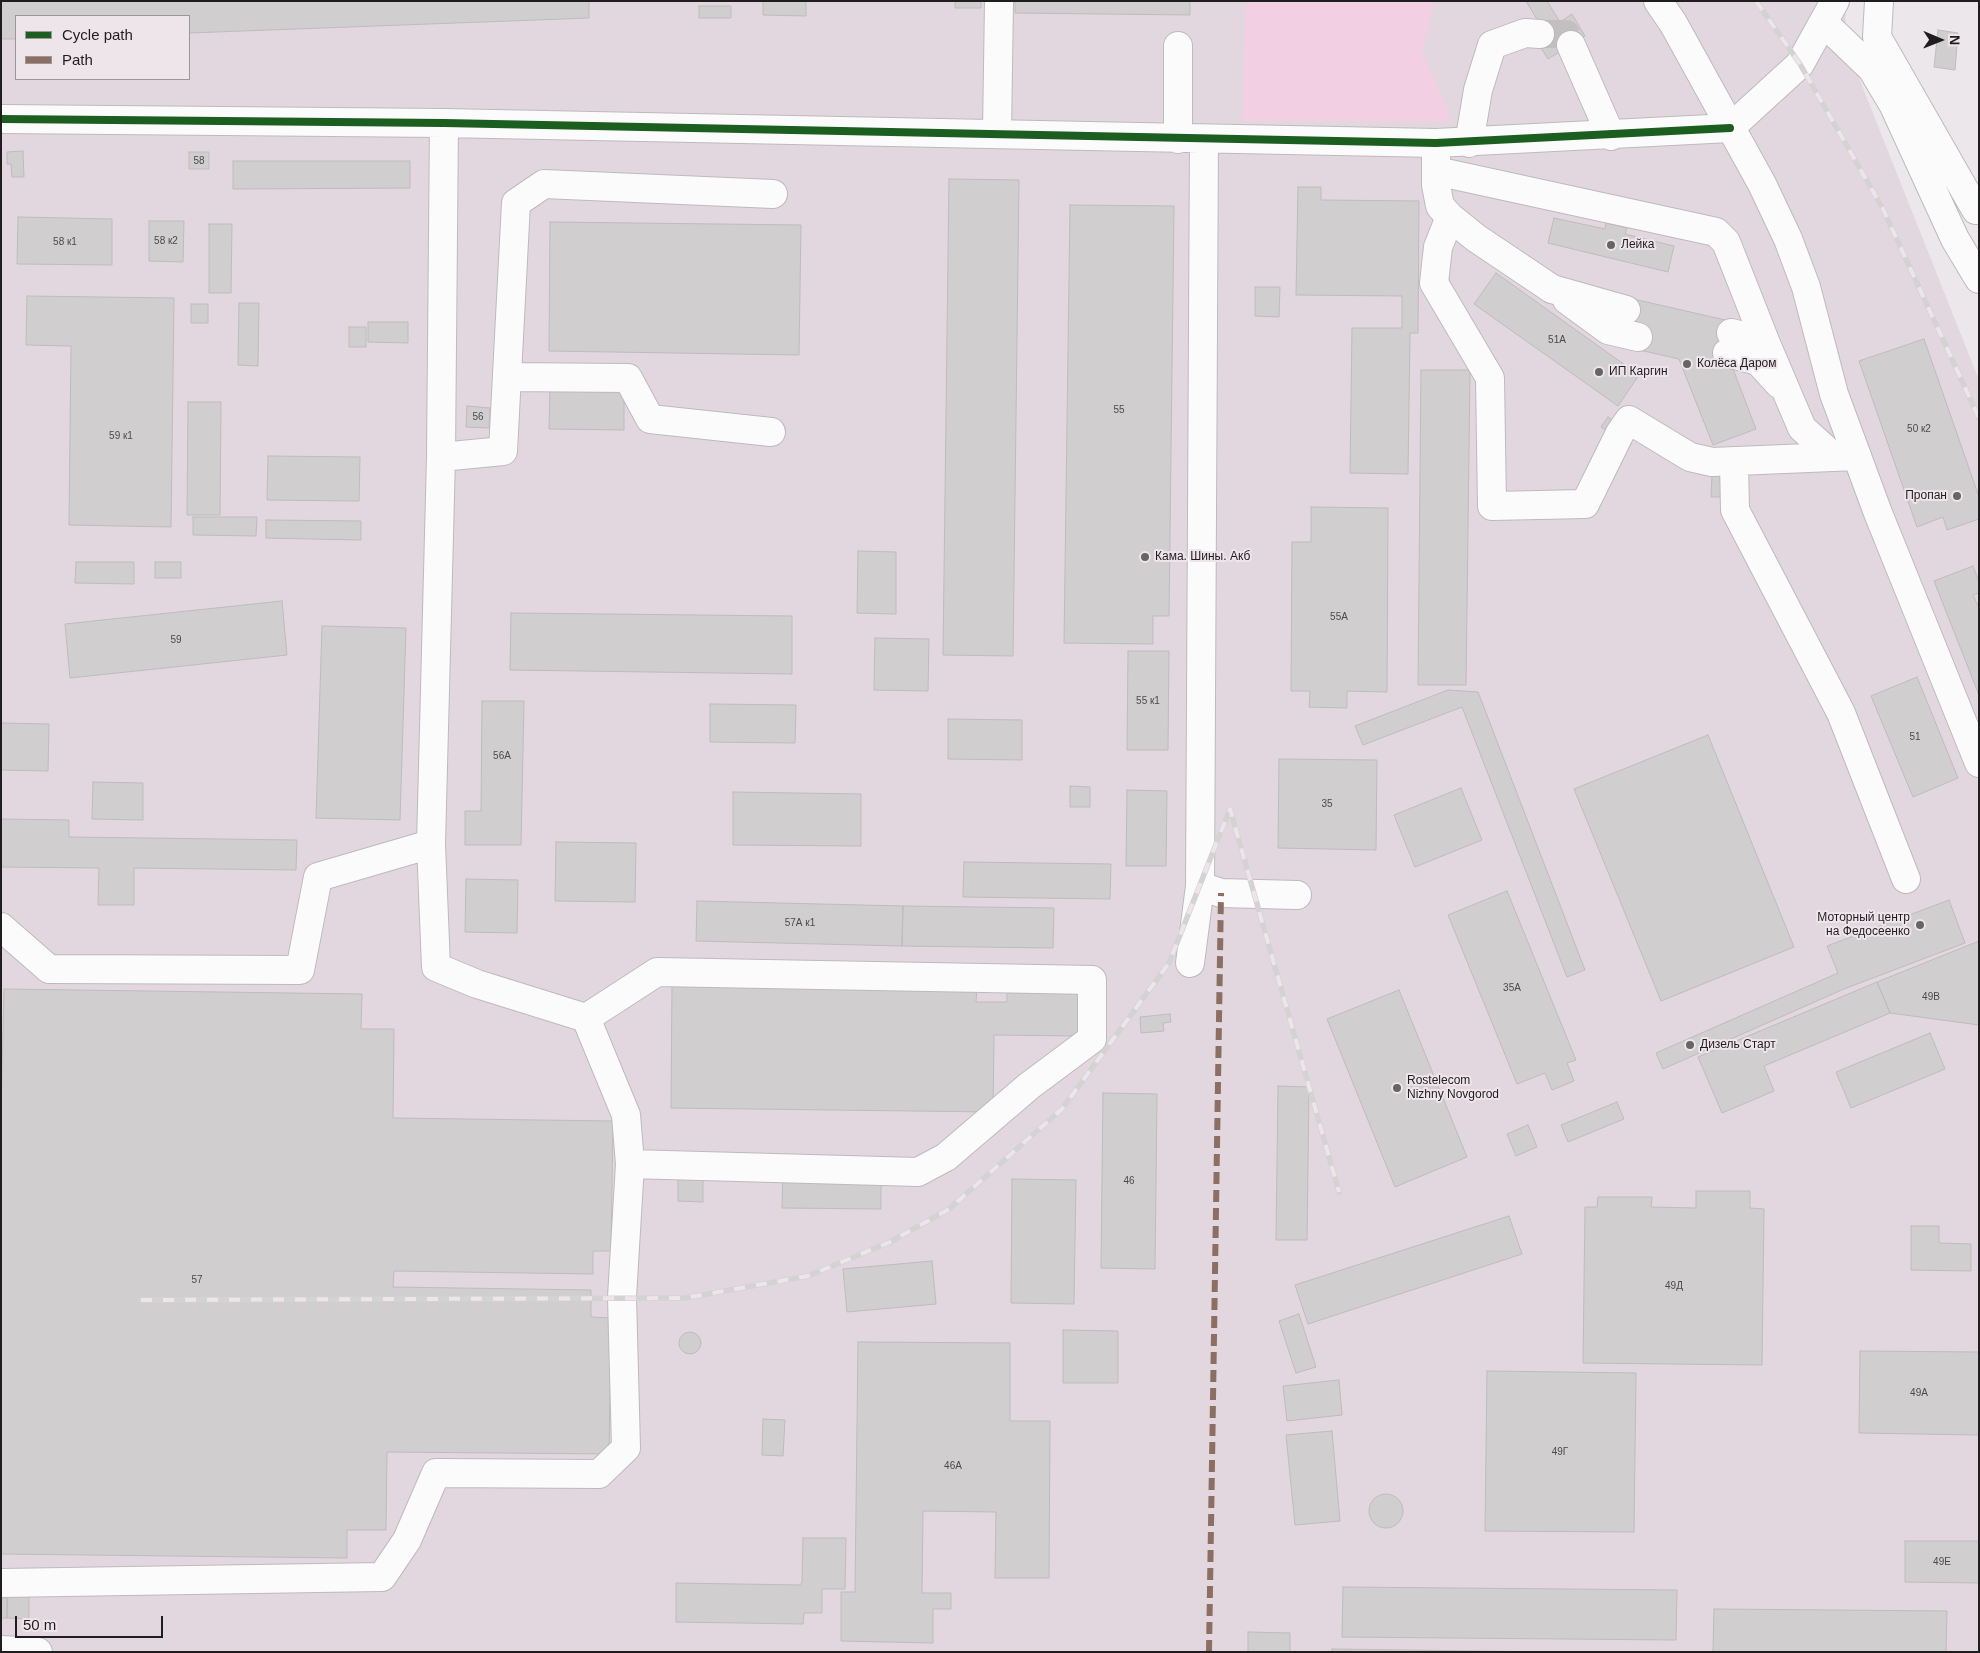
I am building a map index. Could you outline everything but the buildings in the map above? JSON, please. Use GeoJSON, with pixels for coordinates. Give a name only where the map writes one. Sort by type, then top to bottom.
{"type":"FeatureCollection","features":[{"type":"Feature","properties":{"kind":"street"},"geometry":{"type":"LineString","coordinates":[[996,134],[999,1]]}},
{"type":"Feature","properties":{"kind":"street"},"geometry":{"type":"LineString","coordinates":[[1658,1],[1673,23],[1762,184],[1788,239],[1806,287],[1834,394],[1846,457],[1979,763]]}},
{"type":"Feature","properties":{"kind":"street"},"geometry":{"type":"LineString","coordinates":[[1879,1],[1877,37],[1976,210],[1979,208]]}},
{"type":"Feature","properties":{"kind":"street"},"geometry":{"type":"LineString","coordinates":[[1,119],[444,123],[1436,143],[1611,136],[1730,128],[1800,64],[1830,12],[1872,69],[1893,104],[1955,239],[1979,279]]}},
{"type":"Feature","properties":{"kind":"street"},"geometry":{"type":"LineString","coordinates":[[1468,143],[1478,90],[1492,45],[1525,33],[1540,34]]}},
{"type":"Feature","properties":{"kind":"street"},"geometry":{"type":"LineString","coordinates":[[1571,45],[1611,136]]}},
{"type":"Feature","properties":{"kind":"street"},"geometry":{"type":"LineString","coordinates":[[1178,46],[1191,139],[1200,886],[1190,964]]}},
{"type":"Feature","properties":{"kind":"street"},"geometry":{"type":"LineString","coordinates":[[444,123],[441,456],[431,844],[436,967],[477,984],[586,1018]]}},
{"type":"Feature","properties":{"kind":"street"},"geometry":{"type":"LineString","coordinates":[[1436,143],[1436,171],[1440,206],[1450,217],[1476,238],[1552,289],[1608,330],[1638,337]]}},
{"type":"Feature","properties":{"kind":"street"},"geometry":{"type":"LineString","coordinates":[[1436,171],[1716,232],[1726,242],[1802,428],[1846,457]]}},
{"type":"Feature","properties":{"kind":"street"},"geometry":{"type":"LineString","coordinates":[[441,456],[503,451],[516,203],[544,184],[773,194]]}},
{"type":"Feature","properties":{"kind":"street"},"geometry":{"type":"LineString","coordinates":[[1450,217],[1438,247],[1434,283],[1490,378],[1492,506],[1585,504],[1620,433],[1629,420],[1690,457],[1712,462],[1846,457]]}},
{"type":"Feature","properties":{"kind":"street"},"geometry":{"type":"LineString","coordinates":[[1552,289],[1626,310]]}},
{"type":"Feature","properties":{"kind":"street"},"geometry":{"type":"LineString","coordinates":[[1765,341],[1729,343],[1758,361],[1785,390]]}},
{"type":"Feature","properties":{"kind":"street"},"geometry":{"type":"LineString","coordinates":[[507,377],[628,378],[650,419],[771,432]]}},
{"type":"Feature","properties":{"kind":"street"},"geometry":{"type":"LineString","coordinates":[[1734,461],[1735,510],[1841,713],[1906,880]]}},
{"type":"Feature","properties":{"kind":"street"},"geometry":{"type":"LineString","coordinates":[[1,927],[49,969],[300,970],[318,877],[431,844]]}},
{"type":"Feature","properties":{"kind":"street"},"geometry":{"type":"LineString","coordinates":[[1200,886],[1221,893],[1297,895]]}},
{"type":"Feature","properties":{"kind":"street"},"geometry":{"type":"LineString","coordinates":[[586,1018],[657,972],[1092,980],[1092,1039],[1029,1086],[946,1157],[918,1172],[630,1164]]}},
{"type":"Feature","properties":{"kind":"street"},"geometry":{"type":"LineString","coordinates":[[1,1583],[382,1577],[407,1540],[436,1473],[599,1474],[626,1448],[622,1297],[630,1164],[626,1115],[586,1018]]}},
{"type":"Feature","properties":{"kind":"street"},"geometry":{"type":"LineString","coordinates":[[1,1650],[38,1652]]}},
{"type":"Feature","properties":{"kind":"shaded area"},"geometry":{"type":"Polygon","coordinates":[[[1,1],[1846,1],[1845,43],[1979,380],[1979,1652],[1,1652],[1,1]]]}},
{"type":"Feature","properties":{"kind":"shaded area"},"geometry":{"type":"Polygon","coordinates":[[[1246,1],[1435,1],[1422,51],[1452,121],[1242,121],[1246,1]]]}},
{"type":"Feature","properties":{"kind":"tunnel"},"geometry":{"type":"LineString","coordinates":[[1540,34],[1566,34],[1571,45]]}},
{"type":"Feature","properties":{"kind":"railway"},"geometry":{"type":"LineString","coordinates":[[1756,1],[1800,64],[1883,209],[1979,418]]}},
{"type":"Feature","properties":{"kind":"railway"},"geometry":{"type":"LineString","coordinates":[[141,1300],[685,1298],[808,1276],[890,1242],[949,1209],[1062,1109],[1169,963],[1230,809],[1339,1192]]}},
{"type":"Feature","properties":{"kind":"marked path"},"geometry":{"type":"LineString","coordinates":[[1209,1652],[1221,893]]}},
{"type":"Feature","properties":{"kind":"cycle path"},"geometry":{"type":"LineString","coordinates":[[1,119],[444,123],[1436,143],[1730,128]]}},
{"type":"Feature","properties":{"kind":"place","name":"Лейка"},"geometry":{"type":"Point","coordinates":[1611,245]}},
{"type":"Feature","properties":{"kind":"place","name":"Колёса Даром"},"geometry":{"type":"Point","coordinates":[1687,364]}},
{"type":"Feature","properties":{"kind":"place","name":"ИП Каргин"},"geometry":{"type":"Point","coordinates":[1599,372]}},
{"type":"Feature","properties":{"kind":"place","name":"Пропан"},"geometry":{"type":"Point","coordinates":[1957,496]}},
{"type":"Feature","properties":{"kind":"place","name":"Кама. Шины. Акб"},"geometry":{"type":"Point","coordinates":[1145,557]}},
{"type":"Feature","properties":{"kind":"place","name":"Моторный центр на Федосеенко"},"geometry":{"type":"Point","coordinates":[1920,925]}},
{"type":"Feature","properties":{"kind":"place","name":"Дизель Старт"},"geometry":{"type":"Point","coordinates":[1690,1045]}},
{"type":"Feature","properties":{"kind":"place","name":"Rostelecom Nizhny Novgorod"},"geometry":{"type":"Point","coordinates":[1397,1088]}}]}
